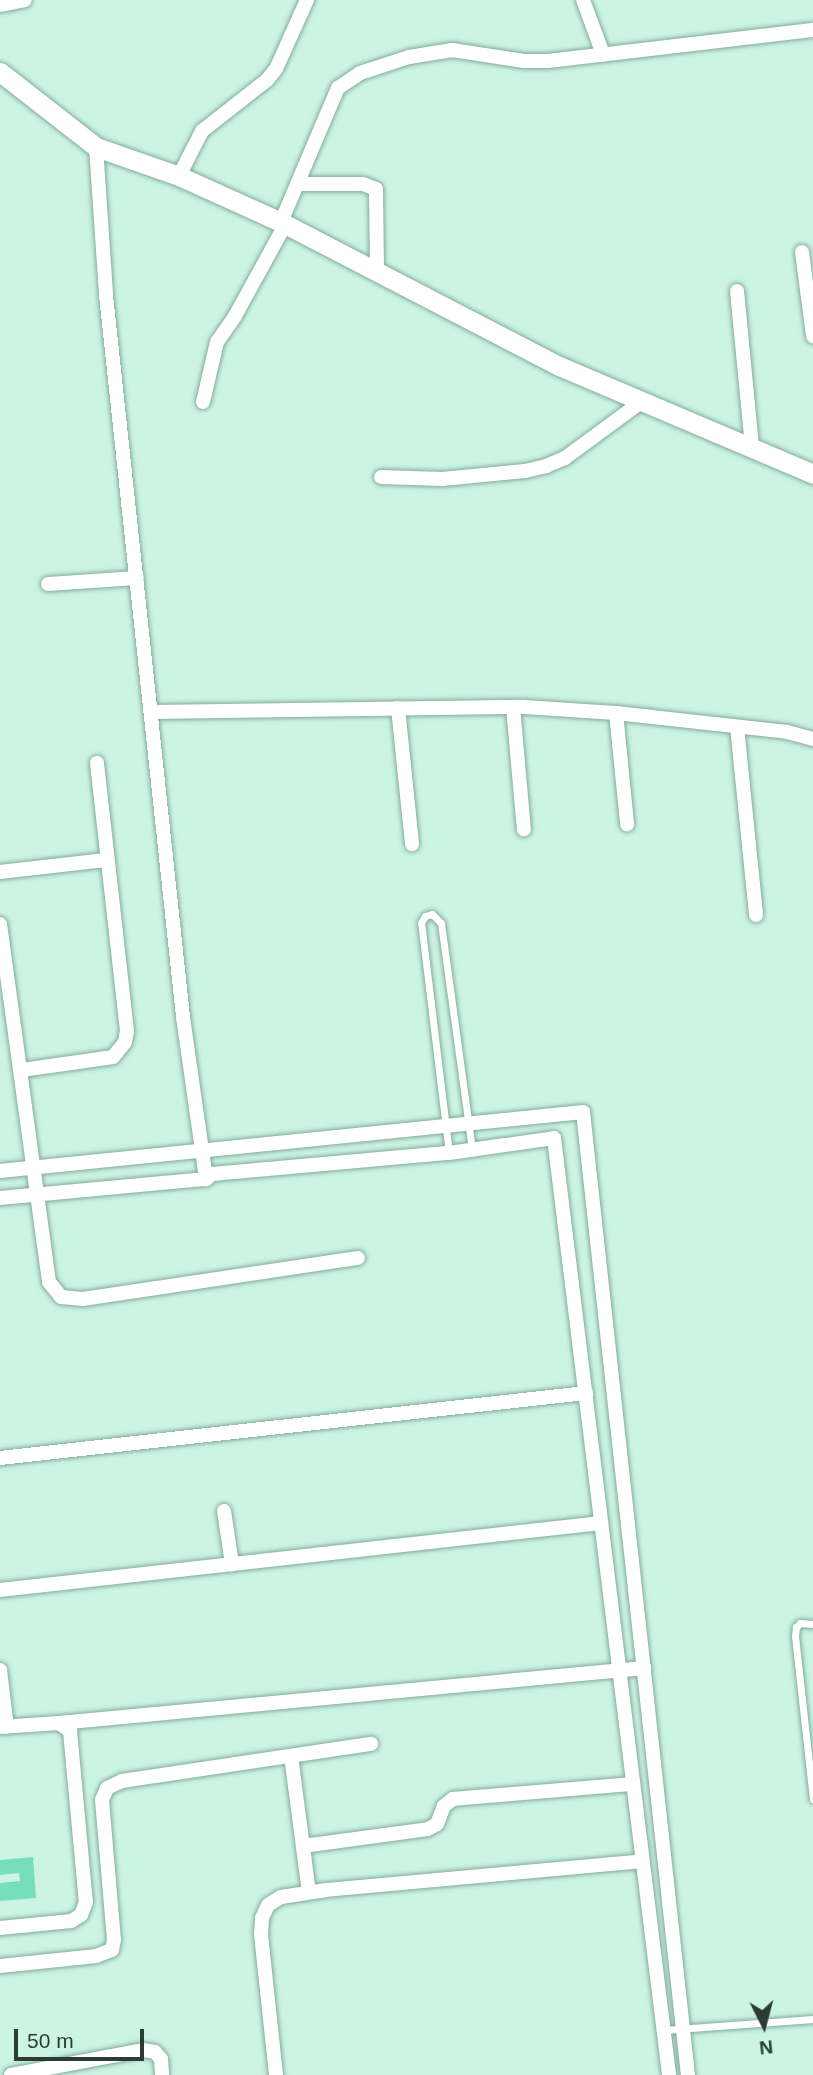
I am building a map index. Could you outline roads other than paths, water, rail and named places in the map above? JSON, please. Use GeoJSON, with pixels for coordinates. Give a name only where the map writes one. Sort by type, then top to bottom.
{"type":"FeatureCollection","features":[{"type":"Feature","properties":{"kind":"street"},"geometry":{"type":"LineString","coordinates":[[0,5],[25,0]]}},
{"type":"Feature","properties":{"kind":"street"},"geometry":{"type":"LineString","coordinates":[[179,176],[202,131],[267,80],[276,69],[307,0]]}},
{"type":"Feature","properties":{"kind":"street"},"geometry":{"type":"LineString","coordinates":[[583,0],[603,54]]}},
{"type":"Feature","properties":{"kind":"street"},"geometry":{"type":"LineString","coordinates":[[203,402],[213,352],[283,224],[338,88],[360,73],[409,57],[452,50],[524,61],[813,30]]}},
{"type":"Feature","properties":{"kind":"street"},"geometry":{"type":"LineString","coordinates":[[0,72],[96,147],[179,176],[283,224],[559,366],[813,474]]}},
{"type":"Feature","properties":{"kind":"street"},"geometry":{"type":"LineString","coordinates":[[96,147],[106,295],[183,1017],[206,1179]]}},
{"type":"Feature","properties":{"kind":"street"},"geometry":{"type":"LineString","coordinates":[[300,184],[363,184],[376,189],[377,272]]}},
{"type":"Feature","properties":{"kind":"street"},"geometry":{"type":"LineString","coordinates":[[802,252],[813,335]]}},
{"type":"Feature","properties":{"kind":"street"},"geometry":{"type":"LineString","coordinates":[[737,291],[752,448]]}},
{"type":"Feature","properties":{"kind":"street"},"geometry":{"type":"LineString","coordinates":[[381,477],[442,479],[546,466],[565,458],[640,402]]}},
{"type":"Feature","properties":{"kind":"street"},"geometry":{"type":"LineString","coordinates":[[48,584],[137,578]]}},
{"type":"Feature","properties":{"kind":"street"},"geometry":{"type":"LineString","coordinates":[[152,712],[513,707],[616,713],[813,738]]}},
{"type":"Feature","properties":{"kind":"street"},"geometry":{"type":"LineString","coordinates":[[513,707],[524,830]]}},
{"type":"Feature","properties":{"kind":"street"},"geometry":{"type":"LineString","coordinates":[[398,708],[412,844]]}},
{"type":"Feature","properties":{"kind":"street"},"geometry":{"type":"LineString","coordinates":[[616,713],[627,824]]}},
{"type":"Feature","properties":{"kind":"street"},"geometry":{"type":"LineString","coordinates":[[737,727],[756,915]]}},
{"type":"Feature","properties":{"kind":"street"},"geometry":{"type":"LineString","coordinates":[[22,1070],[113,1057],[125,1042],[127,1031],[105,860],[97,763]]}},
{"type":"Feature","properties":{"kind":"street"},"geometry":{"type":"LineString","coordinates":[[0,872],[105,860]]}},
{"type":"Feature","properties":{"kind":"street"},"geometry":{"type":"LineString","coordinates":[[0,924],[49,1282],[61,1297],[73,1299],[358,1258]]}},
{"type":"Feature","properties":{"kind":"street"},"geometry":{"type":"LineString","coordinates":[[0,1171],[583,1112],[688,2075]]}},
{"type":"Feature","properties":{"kind":"street"},"geometry":{"type":"LineString","coordinates":[[0,1198],[206,1179],[212,1174],[449,1153],[554,1138],[669,2075]]}},
{"type":"Feature","properties":{"kind":"street"},"geometry":{"type":"LineString","coordinates":[[0,1458],[586,1393]]}},
{"type":"Feature","properties":{"kind":"street"},"geometry":{"type":"LineString","coordinates":[[224,1511],[232,1564]]}},
{"type":"Feature","properties":{"kind":"street"},"geometry":{"type":"LineString","coordinates":[[0,1590],[601,1523]]}},
{"type":"Feature","properties":{"kind":"street"},"geometry":{"type":"LineString","coordinates":[[0,1670],[4,1727],[644,1668]]}},
{"type":"Feature","properties":{"kind":"street"},"geometry":{"type":"LineString","coordinates":[[0,1928],[71,1922],[81,1915],[86,1902],[70,1731],[59,1723]]}},
{"type":"Feature","properties":{"kind":"street"},"geometry":{"type":"LineString","coordinates":[[0,1966],[96,1956],[112,1950],[102,1800],[107,1788],[122,1781],[371,1744]]}},
{"type":"Feature","properties":{"kind":"street"},"geometry":{"type":"LineString","coordinates":[[292,1756],[309,1892]]}},
{"type":"Feature","properties":{"kind":"street"},"geometry":{"type":"LineString","coordinates":[[303,1846],[428,1829],[437,1824],[444,1806],[453,1800],[632,1784]]}},
{"type":"Feature","properties":{"kind":"street"},"geometry":{"type":"LineString","coordinates":[[276,2075],[262,1918],[268,1905],[281,1897],[309,1892],[642,1861]]}},
{"type":"Feature","properties":{"kind":"street"},"geometry":{"type":"LineString","coordinates":[[11,2075],[144,2050],[155,2052],[161,2060],[162,2075]]}},
{"type":"Feature","properties":{"kind":"lane"},"geometry":{"type":"LineString","coordinates":[[449,1153],[421,923],[425,916],[432,914],[441,923],[472,1150]]}},
{"type":"Feature","properties":{"kind":"lane"},"geometry":{"type":"LineString","coordinates":[[813,1623],[800,1623],[796,1627],[795,1636],[813,1800]]}},
{"type":"Feature","properties":{"kind":"lane"},"geometry":{"type":"LineString","coordinates":[[664,2030],[813,2019]]}}]}
